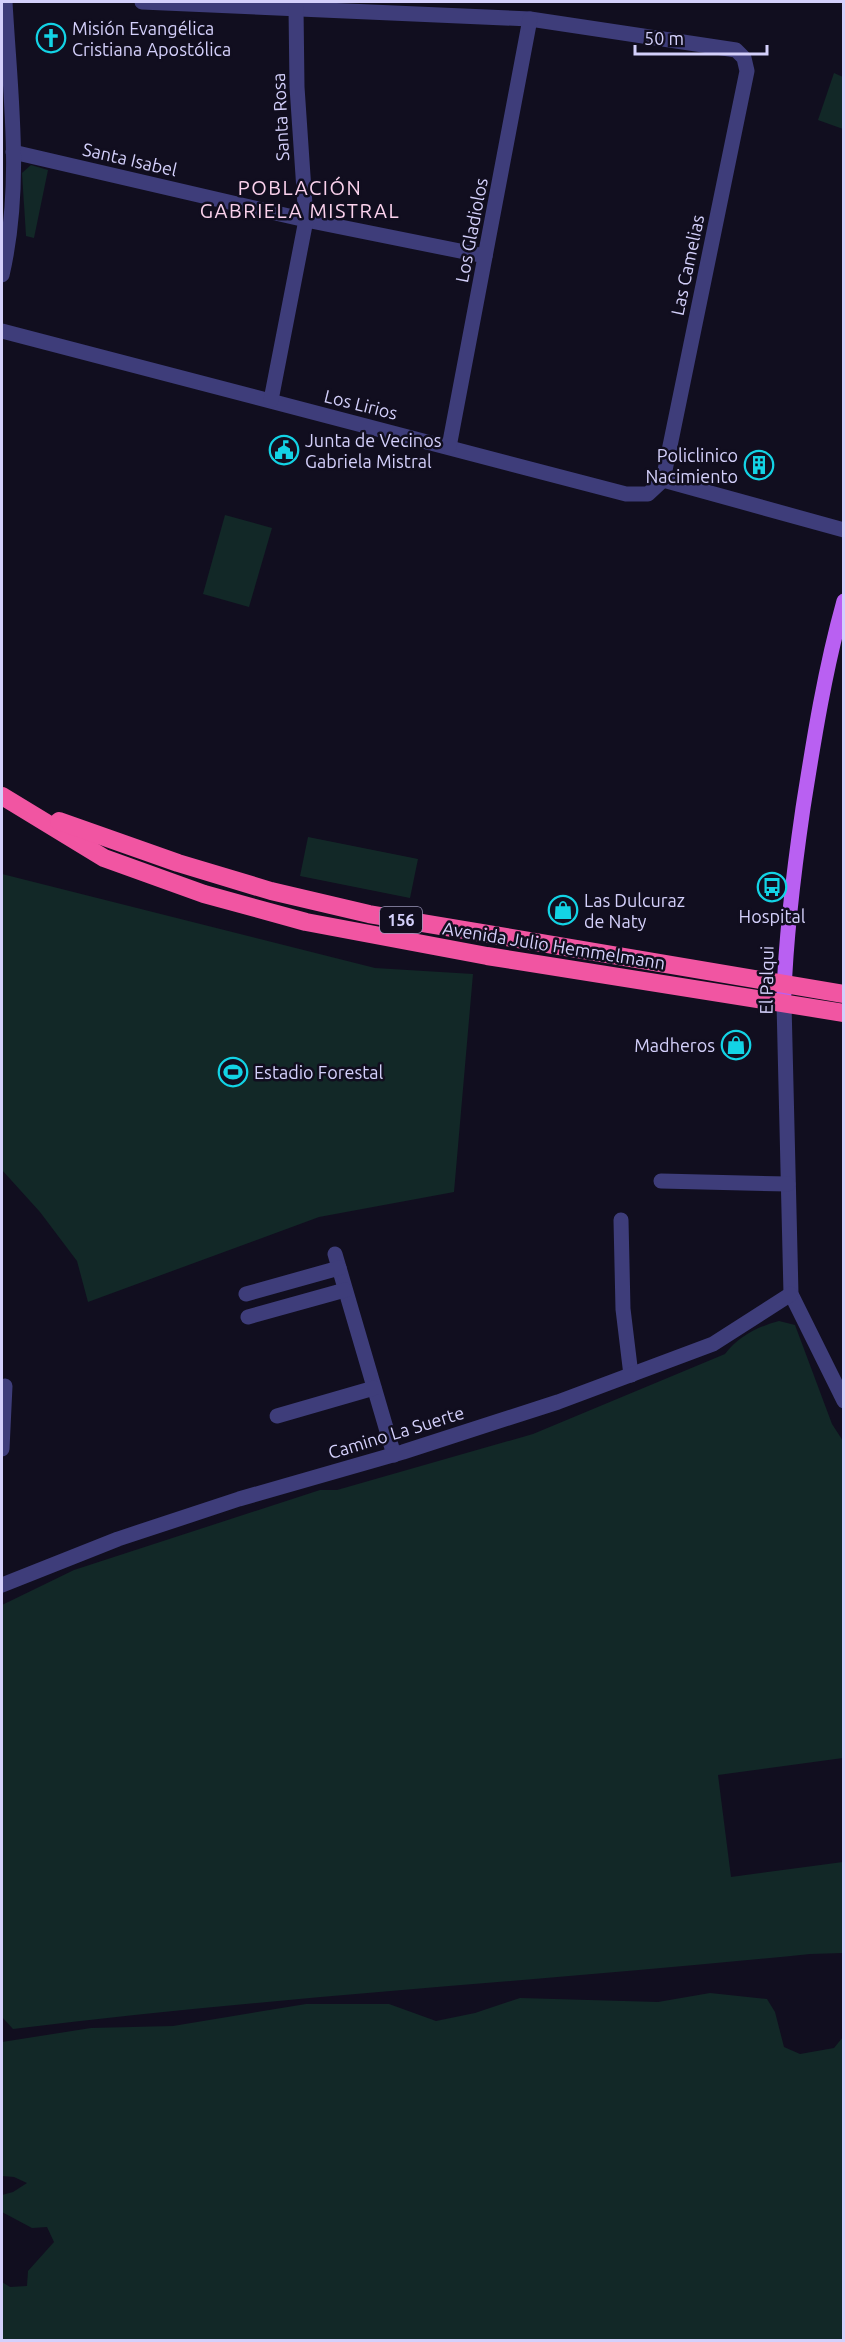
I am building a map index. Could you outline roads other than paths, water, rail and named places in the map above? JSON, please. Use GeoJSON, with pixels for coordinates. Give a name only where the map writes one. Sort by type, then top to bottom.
{"type":"FeatureCollection","features":[{"type":"Feature","properties":{"kind":"highway","name":"Avenida Julio Hemmelmann"},"geometry":{"type":"LineString","coordinates":[[2,796],[104,858],[204,894],[306,922],[487,956],[843,1013]]}},
{"type":"Feature","properties":{"kind":"highway","name":"Avenida Julio Hemmelmann"},"geometry":{"type":"LineString","coordinates":[[29,811],[271,891],[369,914],[784,982],[843,994]]}},
{"type":"Feature","properties":{"kind":"main road","name":"El Palqui"},"geometry":{"type":"LineString","coordinates":[[784,1004],[785,945],[806,789],[822,693],[843,601]]}},
{"type":"Feature","properties":{"kind":"street"},"geometry":{"type":"LineString","coordinates":[[2,275],[13,213],[13,152],[5,2]]}},
{"type":"Feature","properties":{"kind":"street"},"geometry":{"type":"LineString","coordinates":[[142,2],[530,19]]}},
{"type":"Feature","properties":{"kind":"street","name":"Santa Rosa"},"geometry":{"type":"LineString","coordinates":[[271,400],[306,220],[297,87],[296,8]]}},
{"type":"Feature","properties":{"kind":"street","name":"Las Camelias"},"geometry":{"type":"LineString","coordinates":[[530,19],[726,46],[736,50],[744,58],[747,71],[663,480]]}},
{"type":"Feature","properties":{"kind":"street","name":"Los Gladiolos"},"geometry":{"type":"LineString","coordinates":[[449,447],[530,19]]}},
{"type":"Feature","properties":{"kind":"street","name":"Santa Isabel"},"geometry":{"type":"LineString","coordinates":[[13,152],[306,220],[485,256]]}},
{"type":"Feature","properties":{"kind":"street","name":"Los Lirios"},"geometry":{"type":"LineString","coordinates":[[2,331],[636,496],[648,495],[663,480]]}},
{"type":"Feature","properties":{"kind":"street"},"geometry":{"type":"LineString","coordinates":[[663,480],[843,531]]}},
{"type":"Feature","properties":{"kind":"street","name":"El Palqui"},"geometry":{"type":"LineString","coordinates":[[784,1004],[791,1294]]}},
{"type":"Feature","properties":{"kind":"street"},"geometry":{"type":"LineString","coordinates":[[661,1181],[788,1185]]}},
{"type":"Feature","properties":{"kind":"street"},"geometry":{"type":"LineString","coordinates":[[621,1220],[623,1309],[631,1375]]}},
{"type":"Feature","properties":{"kind":"street"},"geometry":{"type":"LineString","coordinates":[[246,1294],[337,1261],[394,1455]]}},
{"type":"Feature","properties":{"kind":"street"},"geometry":{"type":"LineString","coordinates":[[248,1317],[345,1290]]}},
{"type":"Feature","properties":{"kind":"street"},"geometry":{"type":"LineString","coordinates":[[791,1294],[843,1401]]}},
{"type":"Feature","properties":{"kind":"street","name":"Camino La Suerte"},"geometry":{"type":"LineString","coordinates":[[2,1585],[118,1539],[228,1503],[394,1455],[558,1402],[713,1344],[791,1294]]}},
{"type":"Feature","properties":{"kind":"street"},"geometry":{"type":"LineString","coordinates":[[2,1449],[5,1386]]}},
{"type":"Feature","properties":{"kind":"street"},"geometry":{"type":"LineString","coordinates":[[277,1416],[374,1388]]}},
{"type":"Feature","properties":{"kind":"place","name":"Misión Evangélica Cristiana Apostólica"},"geometry":{"type":"Point","coordinates":[51,38]}},
{"type":"Feature","properties":{"kind":"place","name":"Junta de Vecinos Gabriela Mistral"},"geometry":{"type":"Point","coordinates":[284,450]}},
{"type":"Feature","properties":{"kind":"place","name":"Policlinico Nacimiento"},"geometry":{"type":"Point","coordinates":[759,465]}},
{"type":"Feature","properties":{"kind":"place","name":"Hospital"},"geometry":{"type":"Point","coordinates":[772,887]}},
{"type":"Feature","properties":{"kind":"place","name":"Las Dulcuraz de Naty"},"geometry":{"type":"Point","coordinates":[563,910]}},
{"type":"Feature","properties":{"kind":"place","name":"Madheros"},"geometry":{"type":"Point","coordinates":[736,1045]}},
{"type":"Feature","properties":{"kind":"place","name":"Estadio Forestal"},"geometry":{"type":"Point","coordinates":[233,1072]}},
{"type":"Feature","properties":{"kind":"district","name":"POBLACIÓN GABRIELA MISTRAL"},"geometry":{"type":"Point","coordinates":[300,198]}}]}
